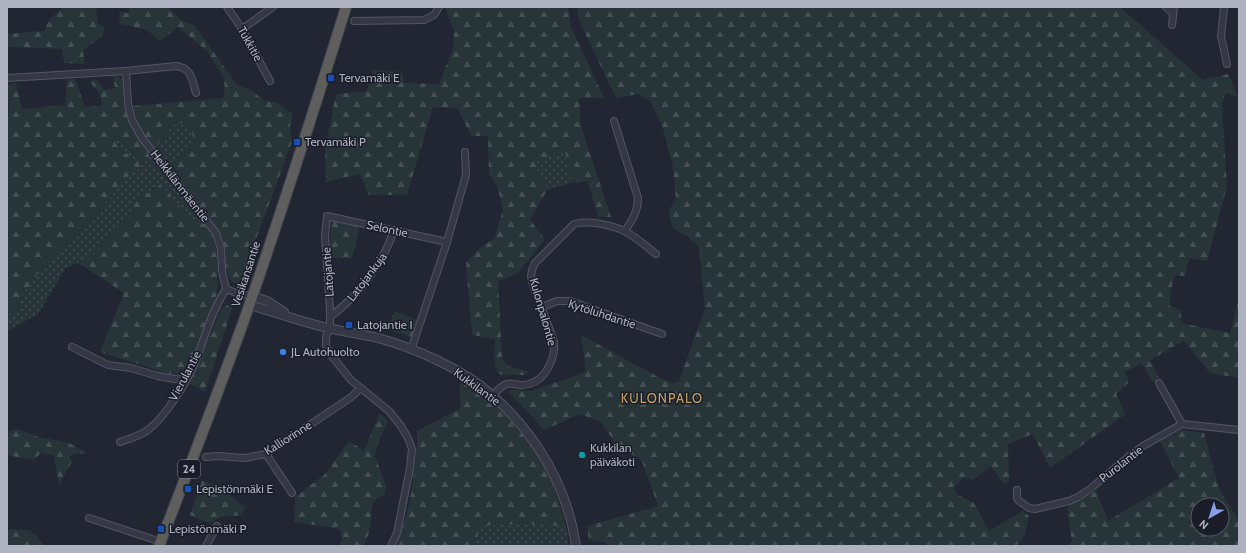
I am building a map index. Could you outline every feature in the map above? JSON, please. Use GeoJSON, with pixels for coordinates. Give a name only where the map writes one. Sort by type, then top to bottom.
{"type":"FeatureCollection","features":[{"type":"Feature","properties":{"kind":"highway","name":"Vesikansantie"},"geometry":{"type":"LineString","coordinates":[[160,544],[201,440],[251,300],[346,7]]}},
{"type":"Feature","properties":{"kind":"street","name":"Tukkitie"},"geometry":{"type":"LineString","coordinates":[[228,7],[242,29],[270,81]]}},
{"type":"Feature","properties":{"kind":"street"},"geometry":{"type":"LineString","coordinates":[[242,29],[273,7]]}},
{"type":"Feature","properties":{"kind":"street"},"geometry":{"type":"LineString","coordinates":[[354,21],[424,20],[434,15],[439,7]]}},
{"type":"Feature","properties":{"kind":"street"},"geometry":{"type":"LineString","coordinates":[[1166,7],[1173,10],[1172,25]]}},
{"type":"Feature","properties":{"kind":"street"},"geometry":{"type":"LineString","coordinates":[[1224,7],[1221,36],[1227,64]]}},
{"type":"Feature","properties":{"kind":"street"},"geometry":{"type":"LineString","coordinates":[[7,78],[126,71],[167,66],[183,67],[189,72],[196,93]]}},
{"type":"Feature","properties":{"kind":"street","name":"Heikkilänmäentie"},"geometry":{"type":"LineString","coordinates":[[126,71],[128,104],[132,120],[142,138],[216,233],[221,249],[222,271],[226,289]]}},
{"type":"Feature","properties":{"kind":"street"},"geometry":{"type":"LineString","coordinates":[[614,121],[638,198],[638,207],[635,216],[625,231]]}},
{"type":"Feature","properties":{"kind":"street"},"geometry":{"type":"LineString","coordinates":[[411,350],[447,242],[466,175],[465,152]]}},
{"type":"Feature","properties":{"kind":"street","name":"Selontie"},"geometry":{"type":"LineString","coordinates":[[327,216],[447,242]]}},
{"type":"Feature","properties":{"kind":"street","name":"Latojantie"},"geometry":{"type":"LineString","coordinates":[[327,216],[325,236],[330,328],[325,342],[330,354],[351,380],[389,411],[402,426],[412,449],[410,468],[397,533],[391,546]]}},
{"type":"Feature","properties":{"kind":"street","name":"Kulonpalontie"},"geometry":{"type":"LineString","coordinates":[[493,395],[505,384],[511,382],[519,385],[529,384],[543,375],[548,368],[555,349],[554,341],[531,277],[535,263],[566,230],[574,224],[580,222],[600,224],[625,231],[656,254]]}},
{"type":"Feature","properties":{"kind":"street","name":"Latojankuja"},"geometry":{"type":"LineString","coordinates":[[330,317],[348,303],[374,271],[390,244],[394,230]]}},
{"type":"Feature","properties":{"kind":"street"},"geometry":{"type":"LineString","coordinates":[[226,289],[251,300]]}},
{"type":"Feature","properties":{"kind":"street","name":"Vierulantie"},"geometry":{"type":"LineString","coordinates":[[120,442],[146,431],[158,421],[167,410],[195,362],[217,302],[226,289]]}},
{"type":"Feature","properties":{"kind":"street"},"geometry":{"type":"LineString","coordinates":[[239,294],[251,300]]}},
{"type":"Feature","properties":{"kind":"street","name":"Kukkilantie"},"geometry":{"type":"LineString","coordinates":[[251,300],[267,301],[299,320],[379,339],[430,357],[465,376],[493,395],[524,427],[549,463],[566,503],[576,546]]}},
{"type":"Feature","properties":{"kind":"street","name":"Kytöluhdantie"},"geometry":{"type":"LineString","coordinates":[[542,307],[557,301],[570,301],[662,334]]}},
{"type":"Feature","properties":{"kind":"street"},"geometry":{"type":"LineString","coordinates":[[72,347],[108,365],[131,368],[174,379],[187,378]]}},
{"type":"Feature","properties":{"kind":"street"},"geometry":{"type":"LineString","coordinates":[[1159,383],[1182,424],[1239,430]]}},
{"type":"Feature","properties":{"kind":"street","name":"Kalliorinne"},"geometry":{"type":"LineString","coordinates":[[206,457],[218,456],[245,458],[266,454],[350,398],[361,388]]}},
{"type":"Feature","properties":{"kind":"street","name":"Purolantie"},"geometry":{"type":"LineString","coordinates":[[1017,490],[1017,498],[1024,506],[1029,508],[1035,509],[1069,501],[1090,489],[1143,446],[1182,424]]}},
{"type":"Feature","properties":{"kind":"street"},"geometry":{"type":"LineString","coordinates":[[266,454],[292,492]]}},
{"type":"Feature","properties":{"kind":"street"},"geometry":{"type":"LineString","coordinates":[[89,518],[160,544]]}},
{"type":"Feature","properties":{"kind":"street"},"geometry":{"type":"LineString","coordinates":[[206,546],[217,526]]}},
{"type":"Feature","properties":{"kind":"green space"},"geometry":{"type":"Polygon","coordinates":[[[64,7],[97,7],[98,23],[105,28],[101,37],[83,50],[85,64],[64,63],[62,49],[7,47],[7,34],[44,31],[50,19],[64,7]]]}},
{"type":"Feature","properties":{"kind":"green space"},"geometry":{"type":"Polygon","coordinates":[[[129,7],[168,7],[181,20],[195,26],[237,85],[252,91],[265,101],[276,102],[293,114],[290,126],[292,142],[239,285],[232,282],[226,271],[224,247],[219,231],[169,167],[187,151],[195,141],[188,124],[175,123],[155,148],[141,128],[136,118],[133,106],[223,98],[225,90],[224,79],[208,52],[178,27],[160,41],[147,30],[120,24],[119,12],[129,13],[129,7]]]}},
{"type":"Feature","properties":{"kind":"green space"},"geometry":{"type":"Polygon","coordinates":[[[445,7],[568,7],[571,27],[604,98],[579,98],[581,126],[611,217],[598,217],[588,181],[571,183],[565,150],[535,163],[547,190],[530,220],[545,239],[517,274],[498,281],[502,358],[508,366],[530,372],[524,375],[501,375],[496,368],[495,363],[495,339],[472,335],[466,263],[482,246],[494,239],[503,209],[497,186],[489,174],[488,136],[471,136],[458,109],[433,107],[407,195],[369,195],[360,174],[326,182],[325,149],[336,94],[367,91],[373,70],[402,72],[404,83],[439,84],[453,49],[454,31],[445,7]]]}},
{"type":"Feature","properties":{"kind":"green space"},"geometry":{"type":"Polygon","coordinates":[[[577,7],[1120,7],[1203,80],[1228,74],[1238,97],[1225,92],[1222,106],[1227,187],[1207,261],[1189,258],[1185,276],[1174,275],[1169,306],[1181,310],[1181,323],[1230,333],[1239,298],[1239,378],[1210,373],[1184,341],[1150,360],[1159,378],[1153,382],[1141,363],[1125,372],[1129,382],[1116,394],[1126,414],[1050,468],[1033,434],[1008,444],[1009,481],[1004,485],[991,466],[973,480],[964,477],[954,488],[958,495],[974,503],[989,531],[1022,511],[1029,516],[1025,535],[1016,546],[606,546],[605,542],[589,540],[587,526],[658,506],[642,461],[615,443],[600,421],[580,414],[544,430],[508,391],[531,391],[586,372],[581,335],[660,378],[674,383],[679,381],[705,308],[699,247],[687,236],[673,228],[669,215],[670,208],[676,199],[673,167],[662,125],[650,101],[638,94],[616,98],[581,25],[577,13],[577,7]]]}},
{"type":"Feature","properties":{"kind":"green space"},"geometry":{"type":"Polygon","coordinates":[[[116,75],[122,79],[123,102],[128,119],[150,156],[143,164],[123,142],[119,139],[115,142],[123,154],[127,153],[141,166],[140,170],[133,171],[96,214],[64,248],[42,268],[19,299],[19,309],[7,316],[8,85],[16,83],[22,109],[65,105],[67,79],[75,79],[85,107],[102,106],[100,94],[90,82],[92,79],[97,80],[104,90],[115,88],[113,77],[116,75]]]}},
{"type":"Feature","properties":{"kind":"green space"},"geometry":{"type":"Polygon","coordinates":[[[175,123],[188,123],[195,141],[187,151],[169,167],[155,148],[175,123]]]}},
{"type":"Feature","properties":{"kind":"green space"},"geometry":{"type":"Polygon","coordinates":[[[119,139],[143,164],[150,156],[203,219],[192,222],[160,184],[135,202],[127,220],[111,231],[92,257],[66,268],[38,314],[7,331],[7,316],[19,309],[19,299],[42,268],[64,248],[96,214],[133,171],[141,166],[127,153],[123,154],[115,142],[119,139]]]}},
{"type":"Feature","properties":{"kind":"green space"},"geometry":{"type":"Polygon","coordinates":[[[565,149],[571,183],[547,190],[534,163],[565,149]]]}},
{"type":"Feature","properties":{"kind":"green space"},"geometry":{"type":"Polygon","coordinates":[[[161,184],[192,222],[203,219],[212,235],[218,263],[217,294],[201,338],[186,368],[178,373],[170,374],[100,352],[124,293],[77,262],[92,257],[111,231],[127,220],[135,202],[161,184]]]}},
{"type":"Feature","properties":{"kind":"green space"},"geometry":{"type":"Polygon","coordinates":[[[332,219],[360,225],[352,258],[329,258],[332,219]]]}},
{"type":"Feature","properties":{"kind":"green space"},"geometry":{"type":"Polygon","coordinates":[[[235,300],[205,392],[190,384],[221,309],[235,300]]]}},
{"type":"Feature","properties":{"kind":"green space"},"geometry":{"type":"Polygon","coordinates":[[[394,311],[417,320],[412,337],[388,330],[394,311]]]}},
{"type":"Feature","properties":{"kind":"green space"},"geometry":{"type":"Polygon","coordinates":[[[464,382],[509,418],[530,442],[549,477],[566,526],[518,524],[479,526],[476,546],[396,546],[410,502],[417,446],[417,431],[461,408],[459,384],[464,382]]]}},
{"type":"Feature","properties":{"kind":"green space"},"geometry":{"type":"Polygon","coordinates":[[[379,414],[388,420],[376,448],[375,456],[386,486],[385,494],[376,500],[372,505],[371,525],[364,546],[339,546],[342,540],[340,529],[294,522],[295,497],[324,475],[349,441],[364,451],[379,414]]]}},
{"type":"Feature","properties":{"kind":"green space"},"geometry":{"type":"Polygon","coordinates":[[[17,429],[39,437],[69,443],[87,453],[73,454],[69,457],[72,461],[59,485],[54,456],[41,453],[33,460],[7,455],[7,432],[17,429]]]}},
{"type":"Feature","properties":{"kind":"green space"},"geometry":{"type":"Polygon","coordinates":[[[1182,430],[1204,433],[1219,489],[1224,497],[1190,497],[1190,537],[1230,537],[1230,507],[1239,521],[1239,546],[1066,546],[1072,542],[1067,507],[1096,491],[1108,521],[1179,478],[1160,441],[1182,430]]]}},
{"type":"Feature","properties":{"kind":"green space"},"geometry":{"type":"Polygon","coordinates":[[[202,480],[222,489],[245,508],[242,515],[221,517],[210,523],[190,515],[202,480]]]}},
{"type":"Feature","properties":{"kind":"green space"},"geometry":{"type":"Polygon","coordinates":[[[518,524],[566,526],[569,546],[476,546],[478,526],[518,524]]]}},
{"type":"Feature","properties":{"kind":"green space"},"geometry":{"type":"Polygon","coordinates":[[[7,529],[30,530],[45,546],[7,546],[7,529]]]}},
{"type":"Feature","properties":{"kind":"place","name":"Tervamäki E"},"geometry":{"type":"Point","coordinates":[331,78]}},
{"type":"Feature","properties":{"kind":"place","name":"Tervamäki P"},"geometry":{"type":"Point","coordinates":[297,142]}},
{"type":"Feature","properties":{"kind":"place","name":"Latojantie I"},"geometry":{"type":"Point","coordinates":[349,325]}},
{"type":"Feature","properties":{"kind":"place","name":"JL Autohuolto"},"geometry":{"type":"Point","coordinates":[283,352]}},
{"type":"Feature","properties":{"kind":"place","name":"Kukkilan päiväkoti"},"geometry":{"type":"Point","coordinates":[582,455]}},
{"type":"Feature","properties":{"kind":"place","name":"Lepistönmäki E"},"geometry":{"type":"Point","coordinates":[188,489]}},
{"type":"Feature","properties":{"kind":"place","name":"Lepistönmäki P"},"geometry":{"type":"Point","coordinates":[161,529]}},
{"type":"Feature","properties":{"kind":"district","name":"KULONPALO"},"geometry":{"type":"Point","coordinates":[662,398]}}]}
